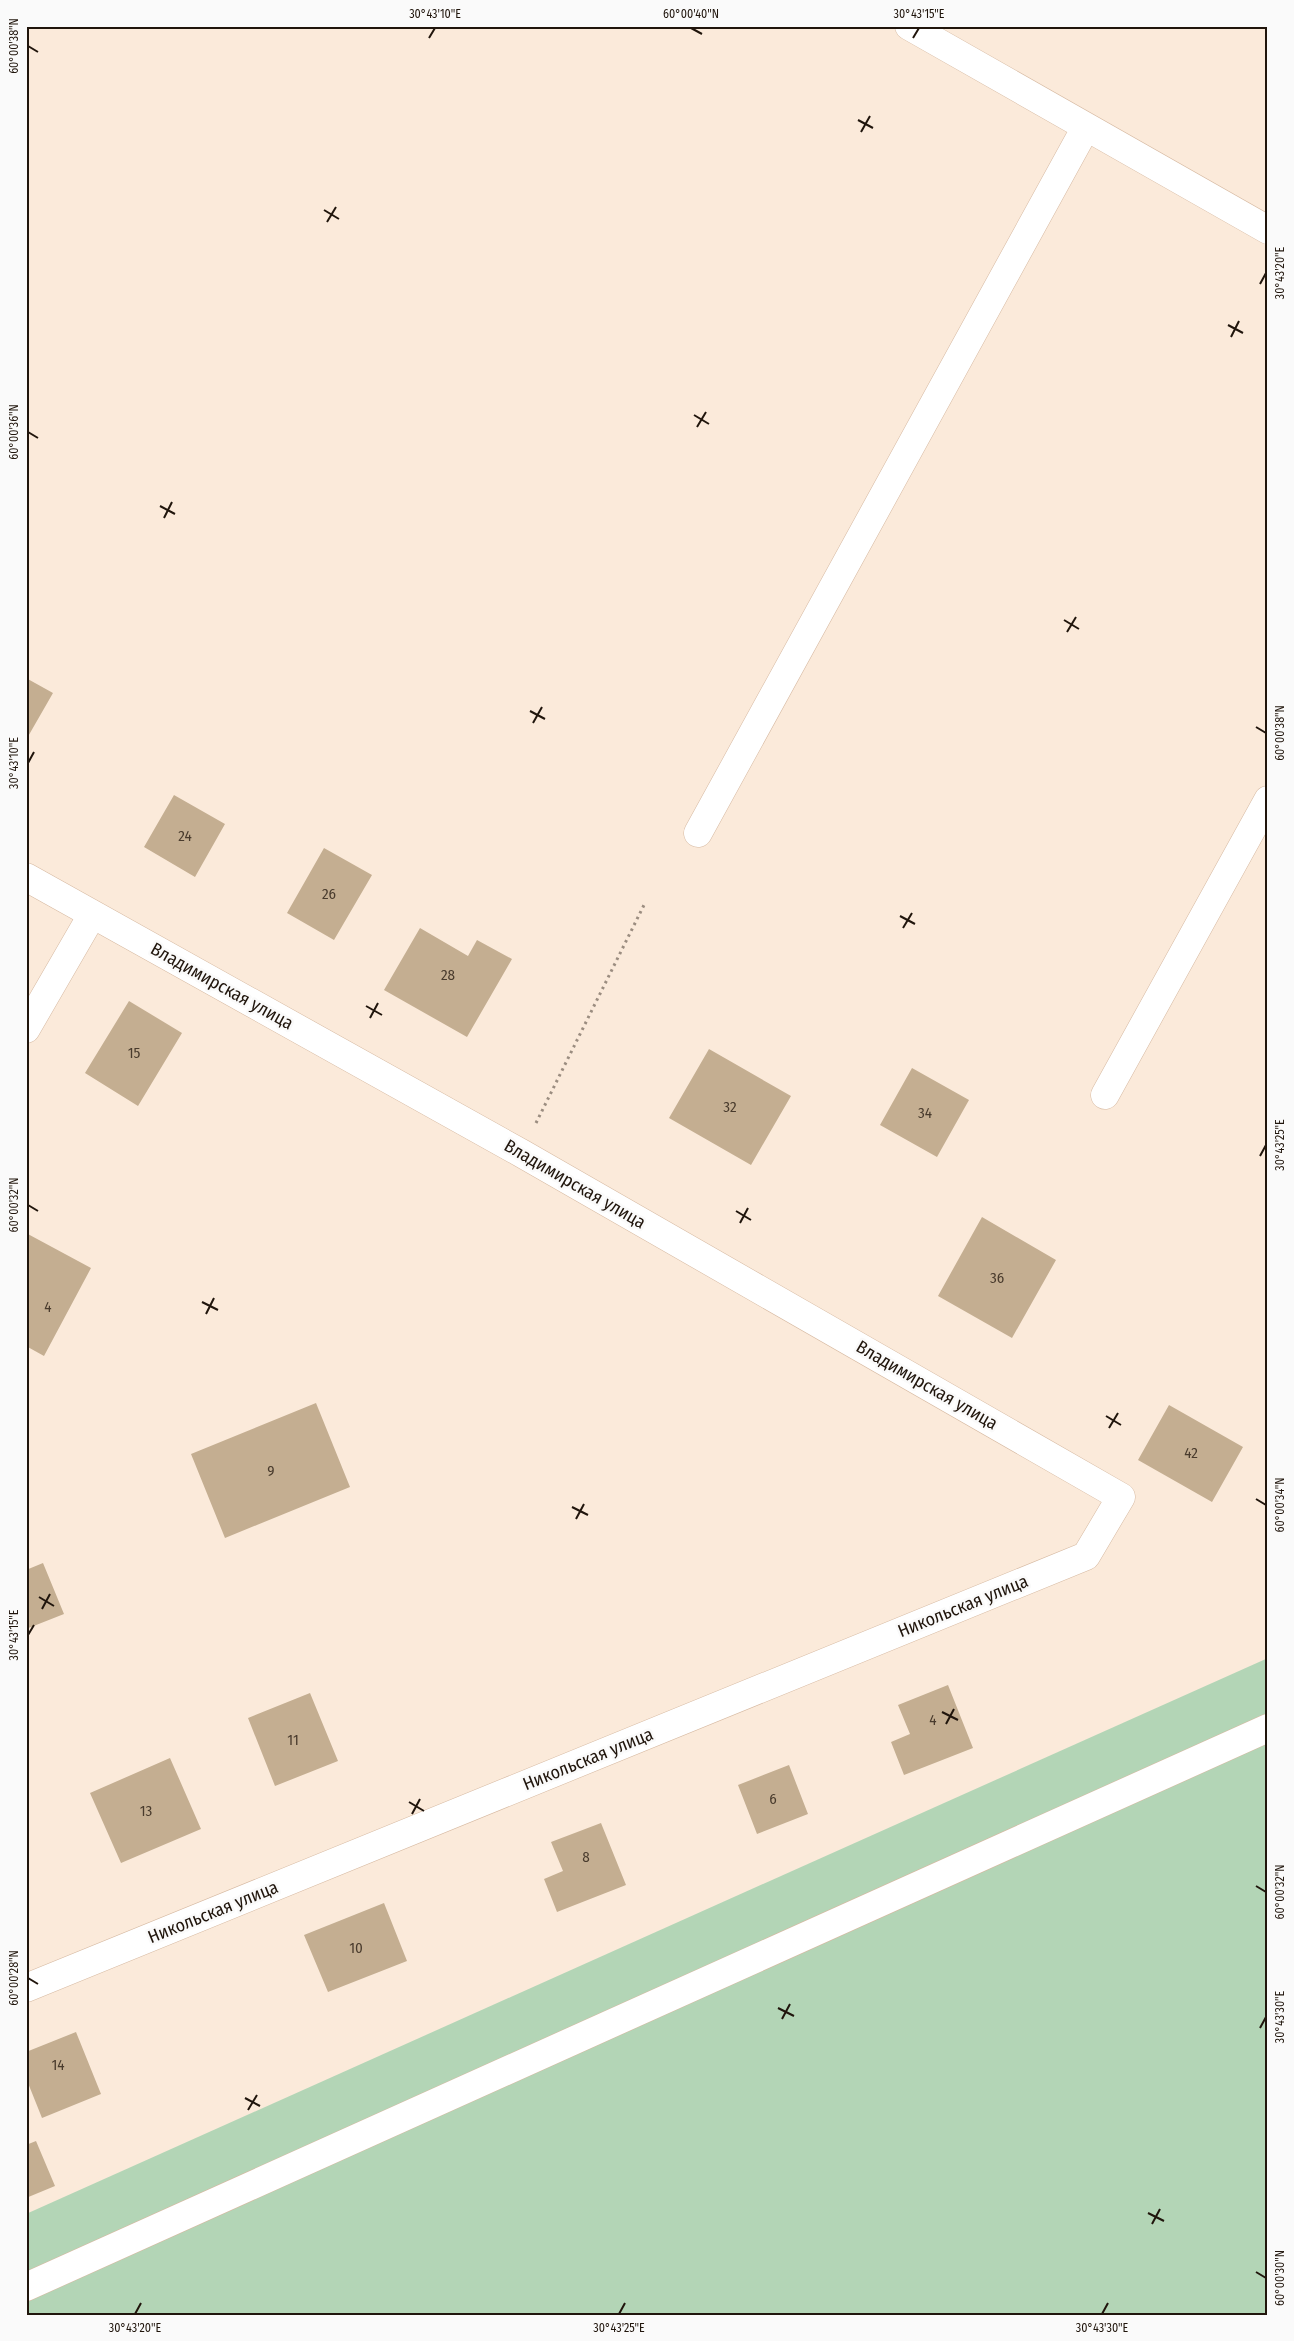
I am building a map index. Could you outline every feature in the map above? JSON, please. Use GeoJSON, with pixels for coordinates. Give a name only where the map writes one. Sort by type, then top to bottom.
{"type":"FeatureCollection","features":[{"type":"Feature","properties":{"kind":"street"},"geometry":{"type":"LineString","coordinates":[[909,26],[1268,230]]}},
{"type":"Feature","properties":{"kind":"street"},"geometry":{"type":"LineString","coordinates":[[698,833],[1086,127]]}},
{"type":"Feature","properties":{"kind":"street"},"geometry":{"type":"LineString","coordinates":[[1105,1095],[1268,800]]}},
{"type":"Feature","properties":{"kind":"street","name":"Владимирская улица"},"geometry":{"type":"LineString","coordinates":[[26,877],[521,1152],[1121,1497]]}},
{"type":"Feature","properties":{"kind":"street"},"geometry":{"type":"LineString","coordinates":[[26,1029],[92,915]]}},
{"type":"Feature","properties":{"kind":"street","name":"Никольская улица"},"geometry":{"type":"LineString","coordinates":[[26,1988],[1086,1556],[1121,1497]]}},
{"type":"Feature","properties":{"kind":"street"},"geometry":{"type":"LineString","coordinates":[[26,2287],[1268,1728]]}},
{"type":"Feature","properties":{"kind":"path"},"geometry":{"type":"LineString","coordinates":[[521,1152],[644,905]]}},
{"type":"Feature","properties":{"kind":"green space"},"geometry":{"type":"Polygon","coordinates":[[[1268,1658],[1268,2315],[26,2315],[26,2214],[1268,1658]]]}},
{"type":"Feature","properties":{"kind":"building"},"geometry":{"type":"Polygon","coordinates":[[[26,678],[53,693],[26,740],[26,678]]]}},
{"type":"Feature","properties":{"kind":"building"},"geometry":{"type":"Polygon","coordinates":[[[174,795],[225,824],[195,877],[144,847],[174,795]]]}},
{"type":"Feature","properties":{"kind":"building"},"geometry":{"type":"Polygon","coordinates":[[[324,848],[372,875],[334,940],[287,913],[324,848]]]}},
{"type":"Feature","properties":{"kind":"building"},"geometry":{"type":"Polygon","coordinates":[[[420,928],[468,956],[477,940],[512,959],[467,1037],[384,990],[420,928]]]}},
{"type":"Feature","properties":{"kind":"building"},"geometry":{"type":"Polygon","coordinates":[[[129,1001],[182,1033],[138,1106],[85,1073],[129,1001]]]}},
{"type":"Feature","properties":{"kind":"building"},"geometry":{"type":"Polygon","coordinates":[[[709,1049],[791,1096],[751,1165],[669,1118],[709,1049]]]}},
{"type":"Feature","properties":{"kind":"building"},"geometry":{"type":"Polygon","coordinates":[[[912,1068],[969,1100],[937,1157],[880,1125],[912,1068]]]}},
{"type":"Feature","properties":{"kind":"building"},"geometry":{"type":"Polygon","coordinates":[[[982,1217],[1056,1260],[1012,1338],[938,1296],[982,1217]]]}},
{"type":"Feature","properties":{"kind":"building"},"geometry":{"type":"Polygon","coordinates":[[[26,1233],[91,1268],[44,1356],[26,1346],[26,1233]]]}},
{"type":"Feature","properties":{"kind":"building"},"geometry":{"type":"Polygon","coordinates":[[[316,1403],[350,1487],[225,1538],[191,1454],[316,1403]]]}},
{"type":"Feature","properties":{"kind":"building"},"geometry":{"type":"Polygon","coordinates":[[[1169,1405],[1243,1447],[1212,1502],[1138,1460],[1169,1405]]]}},
{"type":"Feature","properties":{"kind":"building"},"geometry":{"type":"Polygon","coordinates":[[[43,1563],[64,1614],[26,1629],[26,1570],[43,1563]]]}},
{"type":"Feature","properties":{"kind":"building"},"geometry":{"type":"Polygon","coordinates":[[[948,1685],[973,1748],[904,1775],[891,1742],[910,1734],[898,1705],[948,1685]]]}},
{"type":"Feature","properties":{"kind":"building"},"geometry":{"type":"Polygon","coordinates":[[[310,1693],[338,1761],[275,1786],[248,1718],[310,1693]]]}},
{"type":"Feature","properties":{"kind":"building"},"geometry":{"type":"Polygon","coordinates":[[[170,1758],[201,1829],[121,1863],[90,1793],[170,1758]]]}},
{"type":"Feature","properties":{"kind":"building"},"geometry":{"type":"Polygon","coordinates":[[[789,1765],[808,1814],[757,1834],[738,1785],[789,1765]]]}},
{"type":"Feature","properties":{"kind":"building"},"geometry":{"type":"Polygon","coordinates":[[[601,1823],[626,1885],[557,1912],[544,1879],[563,1871],[551,1842],[601,1823]]]}},
{"type":"Feature","properties":{"kind":"building"},"geometry":{"type":"Polygon","coordinates":[[[384,1903],[407,1961],[328,1992],[304,1935],[384,1903]]]}},
{"type":"Feature","properties":{"kind":"building"},"geometry":{"type":"Polygon","coordinates":[[[76,2032],[101,2094],[42,2118],[26,2078],[26,2052],[76,2032]]]}},
{"type":"Feature","properties":{"kind":"building"},"geometry":{"type":"Polygon","coordinates":[[[36,2141],[55,2186],[26,2198],[26,2145],[36,2141]]]}}]}
